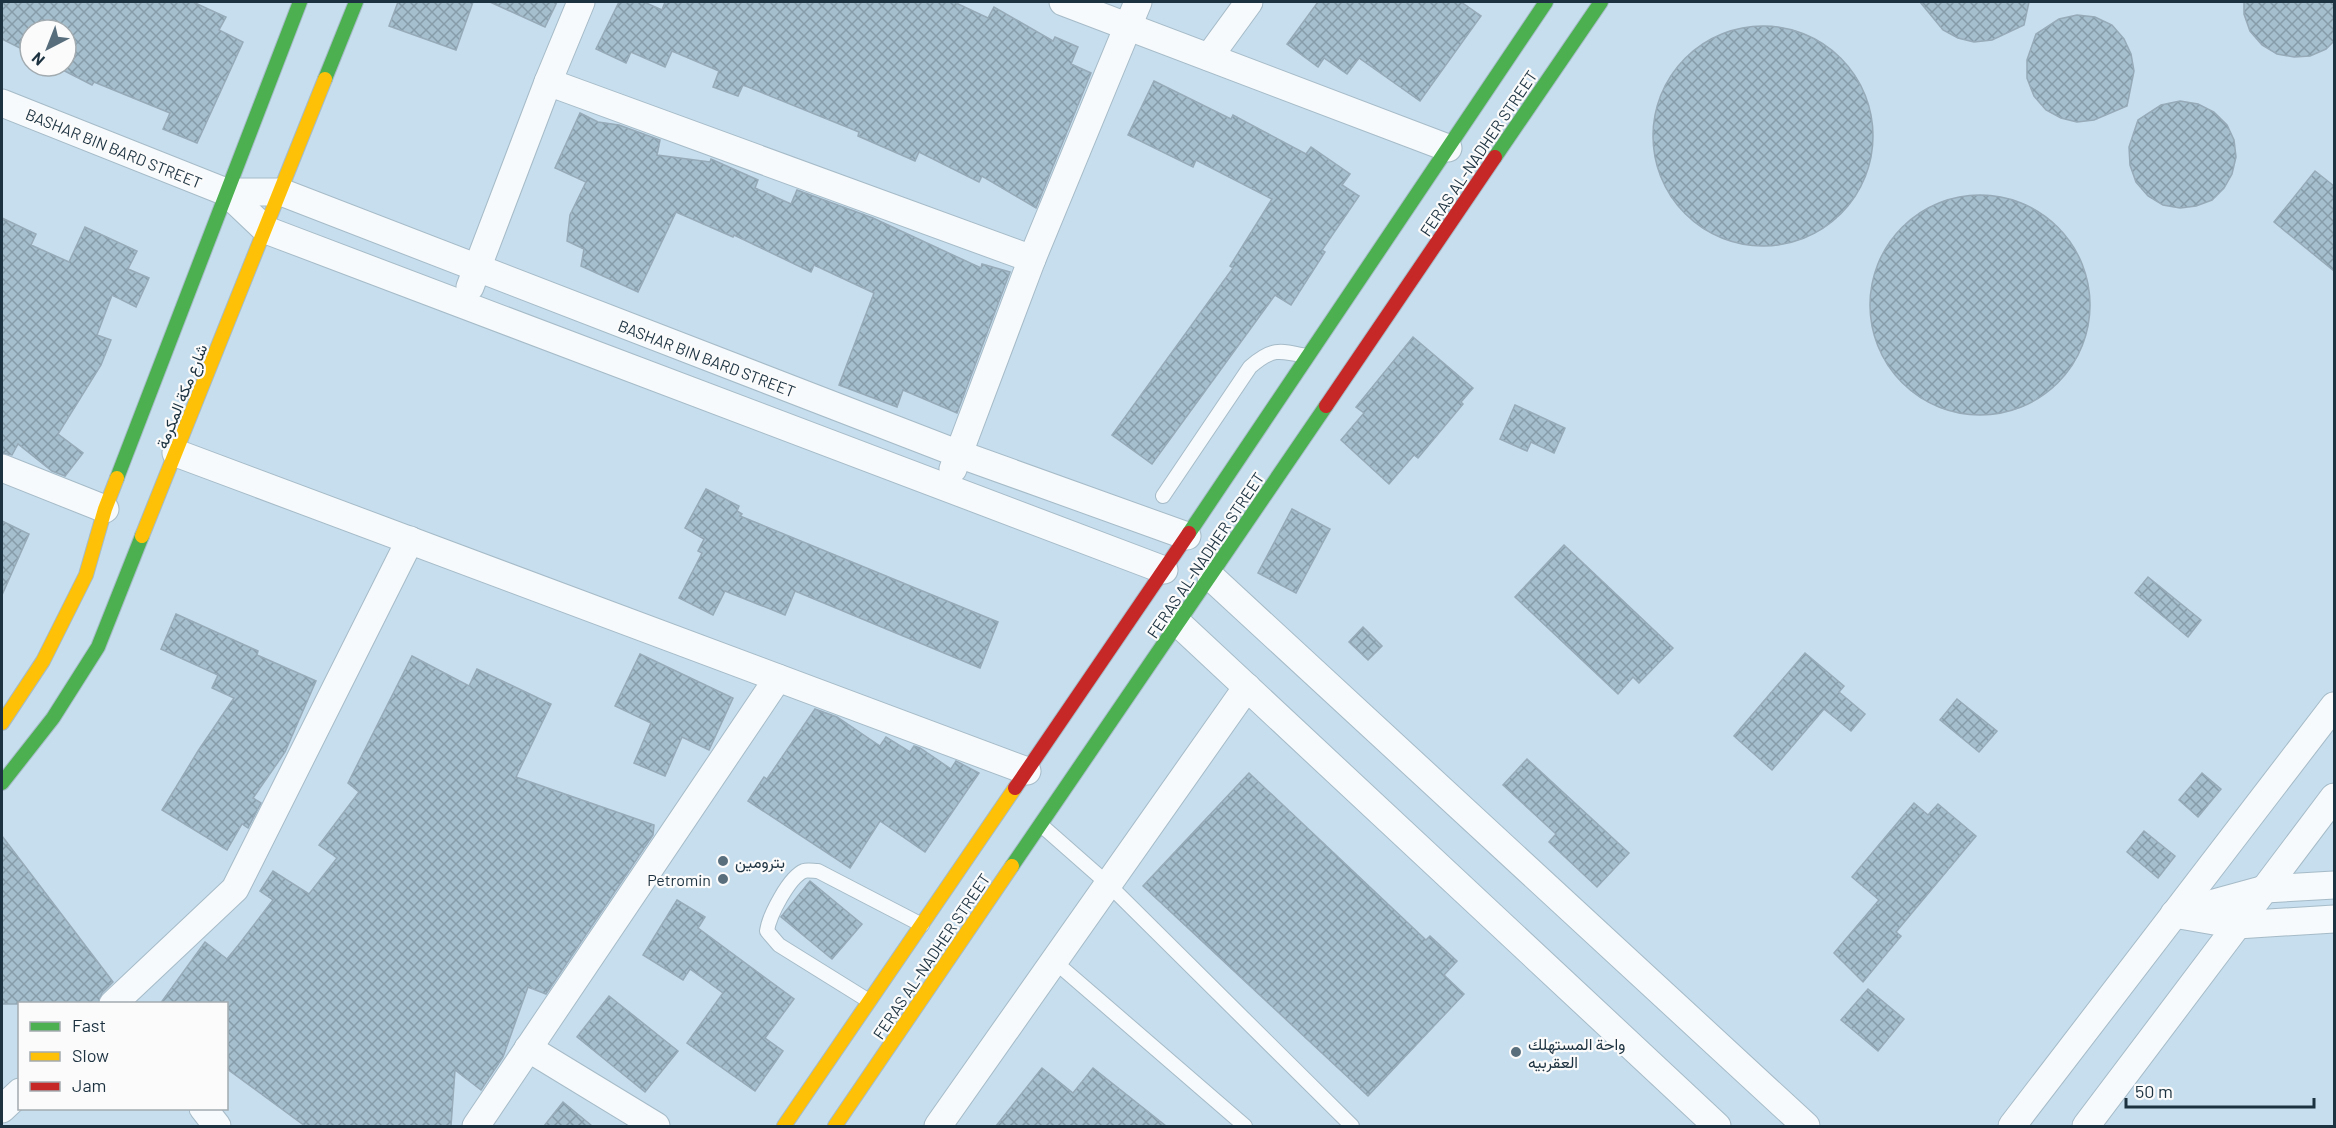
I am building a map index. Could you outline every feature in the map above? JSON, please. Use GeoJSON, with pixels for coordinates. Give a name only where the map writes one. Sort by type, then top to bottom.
{"type":"FeatureCollection","features":[{"type":"Feature","properties":{"kind":"street","name":"شارع مكة المكرمة"},"geometry":{"type":"LineString","coordinates":[[2,723],[43,661],[86,575],[105,509],[300,2]]}},
{"type":"Feature","properties":{"kind":"street","name":"شارع مكة المكرمة"},"geometry":{"type":"LineString","coordinates":[[2,783],[22,760],[70,692],[98,647],[356,2]]}},
{"type":"Feature","properties":{"kind":"street"},"geometry":{"type":"LineString","coordinates":[[463,305],[581,2]]}},
{"type":"Feature","properties":{"kind":"street"},"geometry":{"type":"LineString","coordinates":[[1064,2],[1448,148]]}},
{"type":"Feature","properties":{"kind":"street"},"geometry":{"type":"LineString","coordinates":[[946,488],[1032,259],[1138,2]]}},
{"type":"Feature","properties":{"kind":"street"},"geometry":{"type":"LineString","coordinates":[[1209,57],[1249,2]]}},
{"type":"Feature","properties":{"kind":"street","name":"FERAS AL-NADHER STREET"},"geometry":{"type":"LineString","coordinates":[[784,1126],[1164,570],[1546,2]]}},
{"type":"Feature","properties":{"kind":"street","name":"FERAS AL-NADHER STREET"},"geometry":{"type":"LineString","coordinates":[[835,1126],[1602,2]]}},
{"type":"Feature","properties":{"kind":"street"},"geometry":{"type":"LineString","coordinates":[[548,82],[1032,259]]}},
{"type":"Feature","properties":{"kind":"street","name":"BASHAR BIN BARD STREET"},"geometry":{"type":"LineString","coordinates":[[2,103],[226,192],[281,192],[959,454],[1186,536]]}},
{"type":"Feature","properties":{"kind":"street","name":"BASHAR BIN BARD STREET"},"geometry":{"type":"LineString","coordinates":[[226,192],[266,230],[1164,570]]}},
{"type":"Feature","properties":{"kind":"street"},"geometry":{"type":"LineString","coordinates":[[176,453],[1027,771]]}},
{"type":"Feature","properties":{"kind":"street"},"geometry":{"type":"LineString","coordinates":[[2,468],[105,509]]}},
{"type":"Feature","properties":{"kind":"street"},"geometry":{"type":"LineString","coordinates":[[116,1002],[235,889],[410,540]]}},
{"type":"Feature","properties":{"kind":"street"},"geometry":{"type":"LineString","coordinates":[[1211,577],[1806,1126]]}},
{"type":"Feature","properties":{"kind":"street"},"geometry":{"type":"LineString","coordinates":[[1179,624],[1717,1126]]}},
{"type":"Feature","properties":{"kind":"street"},"geometry":{"type":"LineString","coordinates":[[476,1126],[778,678]]}},
{"type":"Feature","properties":{"kind":"street"},"geometry":{"type":"LineString","coordinates":[[939,1126],[1247,687]]}},
{"type":"Feature","properties":{"kind":"street"},"geometry":{"type":"LineString","coordinates":[[2012,1126],[2334,706]]}},
{"type":"Feature","properties":{"kind":"street"},"geometry":{"type":"LineString","coordinates":[[2086,1126],[2334,797]]}},
{"type":"Feature","properties":{"kind":"street"},"geometry":{"type":"LineString","coordinates":[[2174,914],[2265,889],[2334,885]]}},
{"type":"Feature","properties":{"kind":"street"},"geometry":{"type":"LineString","coordinates":[[2174,914],[2237,925],[2334,919]]}},
{"type":"Feature","properties":{"kind":"street"},"geometry":{"type":"LineString","coordinates":[[528,1048],[656,1126]]}},
{"type":"Feature","properties":{"kind":"street"},"geometry":{"type":"LineString","coordinates":[[2,1109],[18,1094]]}},
{"type":"Feature","properties":{"kind":"street"},"geometry":{"type":"LineString","coordinates":[[204,1110],[217,1126]]}},
{"type":"Feature","properties":{"kind":"lane"},"geometry":{"type":"LineString","coordinates":[[1163,496],[1250,367],[1264,355],[1278,350],[1308,356]]}},
{"type":"Feature","properties":{"kind":"lane"},"geometry":{"type":"LineString","coordinates":[[1041,825],[1108,884],[1348,1125]]}},
{"type":"Feature","properties":{"kind":"lane"},"geometry":{"type":"LineString","coordinates":[[869,1001],[779,945],[767,931],[769,919],[792,882],[803,871],[818,871],[922,925]]}},
{"type":"Feature","properties":{"kind":"lane"},"geometry":{"type":"LineString","coordinates":[[1054,961],[1245,1126]]}},
{"type":"Feature","properties":{"kind":"building"},"geometry":{"type":"Polygon","coordinates":[[[2,2],[193,2],[226,17],[219,30],[243,42],[197,143],[163,129],[170,113],[94,82],[92,85],[78,78],[78,18],[18,18],[18,47],[2,39],[2,2]]]}},
{"type":"Feature","properties":{"kind":"building"},"geometry":{"type":"Polygon","coordinates":[[[398,2],[473,2],[456,50],[389,26],[398,2]]]}},
{"type":"Feature","properties":{"kind":"building"},"geometry":{"type":"Polygon","coordinates":[[[490,2],[557,2],[545,27],[490,2]]]}},
{"type":"Feature","properties":{"kind":"building"},"geometry":{"type":"Polygon","coordinates":[[[619,2],[644,2],[662,10],[665,2],[954,2],[988,18],[994,7],[1053,41],[1055,37],[1078,47],[1071,64],[1091,73],[1036,208],[982,176],[979,182],[919,152],[915,161],[858,136],[859,132],[743,85],[738,96],[713,87],[719,71],[672,51],[665,67],[631,52],[626,63],[596,49],[619,2]]]}},
{"type":"Feature","properties":{"kind":"building"},"geometry":{"type":"Polygon","coordinates":[[[1318,2],[1461,2],[1481,16],[1420,101],[1359,58],[1347,74],[1324,58],[1318,67],[1287,44],[1318,2]]]}},
{"type":"Feature","properties":{"kind":"building"},"geometry":{"type":"Polygon","coordinates":[[[1920,2],[2029,2],[2024,25],[1992,40],[1974,42],[1958,38],[1943,30],[1920,2]]]}},
{"type":"Feature","properties":{"kind":"building"},"geometry":{"type":"Polygon","coordinates":[[[2244,2],[2334,2],[2334,41],[2326,49],[2310,56],[2294,57],[2277,54],[2262,45],[2250,31],[2244,14],[2244,2]]]}},
{"type":"Feature","properties":{"kind":"building"},"geometry":{"type":"Polygon","coordinates":[[[2077,15],[2095,17],[2112,25],[2124,39],[2131,54],[2134,71],[2127,106],[2094,120],[2077,122],[2061,118],[2046,110],[2034,96],[2027,78],[2027,60],[2036,34],[2059,19],[2077,15]]]}},
{"type":"Feature","properties":{"kind":"building"},"geometry":{"type":"Polygon","coordinates":[[[1752,26],[1774,26],[1805,34],[1824,44],[1841,58],[1855,75],[1865,94],[1873,125],[1873,147],[1865,178],[1855,197],[1841,214],[1824,228],[1805,238],[1774,246],[1752,246],[1711,233],[1693,221],[1678,206],[1661,178],[1653,147],[1653,125],[1666,84],[1678,66],[1693,51],[1721,34],[1752,26]]]}},
{"type":"Feature","properties":{"kind":"building"},"geometry":{"type":"Polygon","coordinates":[[[1154,81],[1231,119],[1233,115],[1306,154],[1311,147],[1350,174],[1342,185],[1359,196],[1322,250],[1325,252],[1291,305],[1275,295],[1152,464],[1112,435],[1233,268],[1230,266],[1272,199],[1196,160],[1193,167],[1128,135],[1154,81]]]}},
{"type":"Feature","properties":{"kind":"building"},"geometry":{"type":"Polygon","coordinates":[[[2180,101],[2198,104],[2214,112],[2227,125],[2234,140],[2236,157],[2232,174],[2224,188],[2212,200],[2196,206],[2180,208],[2163,205],[2148,196],[2136,182],[2130,165],[2129,147],[2138,120],[2161,105],[2180,101]]]}},
{"type":"Feature","properties":{"kind":"building"},"geometry":{"type":"Polygon","coordinates":[[[580,113],[598,122],[619,125],[660,140],[657,155],[710,162],[711,159],[758,180],[755,188],[791,204],[797,190],[873,218],[981,268],[982,264],[1010,272],[957,413],[903,390],[897,407],[839,385],[874,293],[814,265],[811,272],[734,235],[733,237],[676,212],[638,292],[581,266],[584,249],[567,241],[570,215],[586,182],[555,168],[580,113]]]}},
{"type":"Feature","properties":{"kind":"building"},"geometry":{"type":"Polygon","coordinates":[[[2315,171],[2334,186],[2334,271],[2274,222],[2315,171]]]}},
{"type":"Feature","properties":{"kind":"building"},"geometry":{"type":"Polygon","coordinates":[[[1969,195],[1991,195],[2022,203],[2041,213],[2058,227],[2072,244],[2082,263],[2090,294],[2090,316],[2082,347],[2072,366],[2058,383],[2041,397],[2022,407],[1991,415],[1969,415],[1928,402],[1910,390],[1895,375],[1878,347],[1870,316],[1870,294],[1883,253],[1895,235],[1910,220],[1938,203],[1969,195]]]}},
{"type":"Feature","properties":{"kind":"building"},"geometry":{"type":"Polygon","coordinates":[[[2,218],[36,234],[31,245],[69,262],[85,227],[137,251],[128,269],[149,278],[136,307],[112,295],[97,335],[111,340],[101,365],[58,434],[83,453],[65,476],[52,471],[18,444],[12,455],[2,453],[2,218]]]}},
{"type":"Feature","properties":{"kind":"building"},"geometry":{"type":"Polygon","coordinates":[[[1413,337],[1473,388],[1461,402],[1463,404],[1418,458],[1414,455],[1389,484],[1341,440],[1364,413],[1356,407],[1413,337]]]}},
{"type":"Feature","properties":{"kind":"building"},"geometry":{"type":"Polygon","coordinates":[[[1515,405],[1565,428],[1554,453],[1531,442],[1527,451],[1500,439],[1515,405]]]}},
{"type":"Feature","properties":{"kind":"building"},"geometry":{"type":"Polygon","coordinates":[[[706,489],[739,506],[737,511],[742,514],[740,516],[998,622],[980,668],[795,591],[785,615],[725,591],[713,615],[679,598],[702,553],[698,551],[704,539],[685,528],[706,489]]]}},
{"type":"Feature","properties":{"kind":"building"},"geometry":{"type":"Polygon","coordinates":[[[1292,509],[1330,529],[1296,593],[1258,573],[1292,509]]]}},
{"type":"Feature","properties":{"kind":"building"},"geometry":{"type":"Polygon","coordinates":[[[2,521],[29,534],[2,595],[2,521]]]}},
{"type":"Feature","properties":{"kind":"building"},"geometry":{"type":"Polygon","coordinates":[[[1564,545],[1673,648],[1639,683],[1633,677],[1618,694],[1515,597],[1564,545]]]}},
{"type":"Feature","properties":{"kind":"building"},"geometry":{"type":"Polygon","coordinates":[[[2148,577],[2201,620],[2188,637],[2135,593],[2148,577]]]}},
{"type":"Feature","properties":{"kind":"building"},"geometry":{"type":"Polygon","coordinates":[[[176,614],[258,651],[257,655],[316,681],[285,752],[253,798],[261,803],[248,828],[242,824],[227,850],[162,810],[234,698],[212,688],[218,675],[161,649],[176,614]]]}},
{"type":"Feature","properties":{"kind":"building"},"geometry":{"type":"Polygon","coordinates":[[[1363,627],[1382,646],[1368,660],[1349,642],[1363,627]]]}},
{"type":"Feature","properties":{"kind":"building"},"geometry":{"type":"Polygon","coordinates":[[[1805,653],[1844,686],[1839,692],[1865,714],[1851,731],[1824,709],[1772,770],[1734,736],[1805,653]]]}},
{"type":"Feature","properties":{"kind":"building"},"geometry":{"type":"Polygon","coordinates":[[[640,654],[733,698],[709,750],[682,737],[665,776],[634,763],[651,723],[615,706],[640,654]]]}},
{"type":"Feature","properties":{"kind":"building"},"geometry":{"type":"Polygon","coordinates":[[[412,656],[469,686],[477,669],[551,704],[516,777],[654,825],[653,835],[546,994],[528,987],[503,1057],[481,1090],[455,1070],[451,1126],[305,1126],[228,1069],[228,1002],[161,1002],[205,942],[227,959],[273,900],[260,891],[273,871],[309,894],[337,858],[319,845],[359,792],[348,783],[412,656]]]}},
{"type":"Feature","properties":{"kind":"building"},"geometry":{"type":"Polygon","coordinates":[[[1957,699],[1997,731],[1979,752],[1940,720],[1957,699]]]}},
{"type":"Feature","properties":{"kind":"building"},"geometry":{"type":"Polygon","coordinates":[[[815,709],[837,717],[880,746],[886,737],[910,752],[914,746],[920,748],[951,769],[956,761],[979,773],[925,852],[880,821],[850,868],[748,801],[764,777],[767,779],[815,709]]]}},
{"type":"Feature","properties":{"kind":"building"},"geometry":{"type":"Polygon","coordinates":[[[1527,759],[1629,853],[1597,887],[1549,842],[1556,834],[1503,785],[1527,759]]]}},
{"type":"Feature","properties":{"kind":"building"},"geometry":{"type":"Polygon","coordinates":[[[1249,773],[1426,940],[1430,936],[1457,961],[1444,975],[1464,994],[1368,1096],[1143,886],[1249,773]]]}},
{"type":"Feature","properties":{"kind":"building"},"geometry":{"type":"Polygon","coordinates":[[[2202,773],[2221,789],[2198,817],[2179,800],[2202,773]]]}},
{"type":"Feature","properties":{"kind":"building"},"geometry":{"type":"Polygon","coordinates":[[[1914,803],[1928,815],[1938,804],[1976,836],[1896,932],[1901,936],[1863,982],[1834,953],[1879,900],[1852,877],[1914,803]]]}},
{"type":"Feature","properties":{"kind":"building"},"geometry":{"type":"Polygon","coordinates":[[[2144,831],[2175,856],[2158,878],[2127,852],[2144,831]]]}},
{"type":"Feature","properties":{"kind":"building"},"geometry":{"type":"Polygon","coordinates":[[[2,836],[113,982],[102,993],[99,1002],[2,1004],[2,836]]]}},
{"type":"Feature","properties":{"kind":"building"},"geometry":{"type":"Polygon","coordinates":[[[810,881],[862,924],[832,959],[781,917],[810,881]]]}},
{"type":"Feature","properties":{"kind":"building"},"geometry":{"type":"Polygon","coordinates":[[[677,900],[705,917],[698,928],[794,999],[765,1038],[783,1051],[755,1091],[687,1043],[723,993],[690,969],[683,980],[643,955],[677,900]]]}},
{"type":"Feature","properties":{"kind":"building"},"geometry":{"type":"Polygon","coordinates":[[[1868,989],[1904,1019],[1878,1051],[1841,1020],[1868,989]]]}},
{"type":"Feature","properties":{"kind":"building"},"geometry":{"type":"Polygon","coordinates":[[[609,996],[678,1051],[645,1092],[577,1037],[609,996]]]}},
{"type":"Feature","properties":{"kind":"building"},"geometry":{"type":"Polygon","coordinates":[[[1042,1068],[1073,1093],[1093,1068],[1166,1126],[996,1126],[1042,1068]]]}},
{"type":"Feature","properties":{"kind":"building"},"geometry":{"type":"Polygon","coordinates":[[[563,1102],[592,1126],[544,1126],[563,1102]]]}},
{"type":"Feature","properties":{"kind":"traffic: fast"},"geometry":{"type":"LineString","coordinates":[[117,478],[300,2]]}},
{"type":"Feature","properties":{"kind":"traffic: fast"},"geometry":{"type":"LineString","coordinates":[[325,79],[356,2]]}},
{"type":"Feature","properties":{"kind":"traffic: fast"},"geometry":{"type":"LineString","coordinates":[[1189,533],[1546,2]]}},
{"type":"Feature","properties":{"kind":"traffic: fast"},"geometry":{"type":"LineString","coordinates":[[1495,157],[1601,2]]}},
{"type":"Feature","properties":{"kind":"traffic: fast"},"geometry":{"type":"LineString","coordinates":[[1012,866],[1326,406]]}},
{"type":"Feature","properties":{"kind":"traffic: fast"},"geometry":{"type":"LineString","coordinates":[[2,783],[53,718],[98,647],[142,536]]}},
{"type":"Feature","properties":{"kind":"traffic: slow"},"geometry":{"type":"LineString","coordinates":[[142,536],[325,79]]}},
{"type":"Feature","properties":{"kind":"traffic: slow"},"geometry":{"type":"LineString","coordinates":[[2,723],[43,661],[86,575],[105,509],[117,478]]}},
{"type":"Feature","properties":{"kind":"traffic: slow"},"geometry":{"type":"LineString","coordinates":[[784,1126],[1015,788]]}},
{"type":"Feature","properties":{"kind":"traffic: slow"},"geometry":{"type":"LineString","coordinates":[[835,1126],[1012,866]]}},
{"type":"Feature","properties":{"kind":"traffic: jam"},"geometry":{"type":"LineString","coordinates":[[1326,406],[1495,157]]}},
{"type":"Feature","properties":{"kind":"traffic: jam"},"geometry":{"type":"LineString","coordinates":[[1015,788],[1189,533]]}},
{"type":"Feature","properties":{"kind":"place","name":"بترومين"},"geometry":{"type":"Point","coordinates":[723,861]}},
{"type":"Feature","properties":{"kind":"place","name":"Petromin"},"geometry":{"type":"Point","coordinates":[723,879]}},
{"type":"Feature","properties":{"kind":"place","name":"واحة المستهلك العقربيه"},"geometry":{"type":"Point","coordinates":[1516,1052]}}]}
